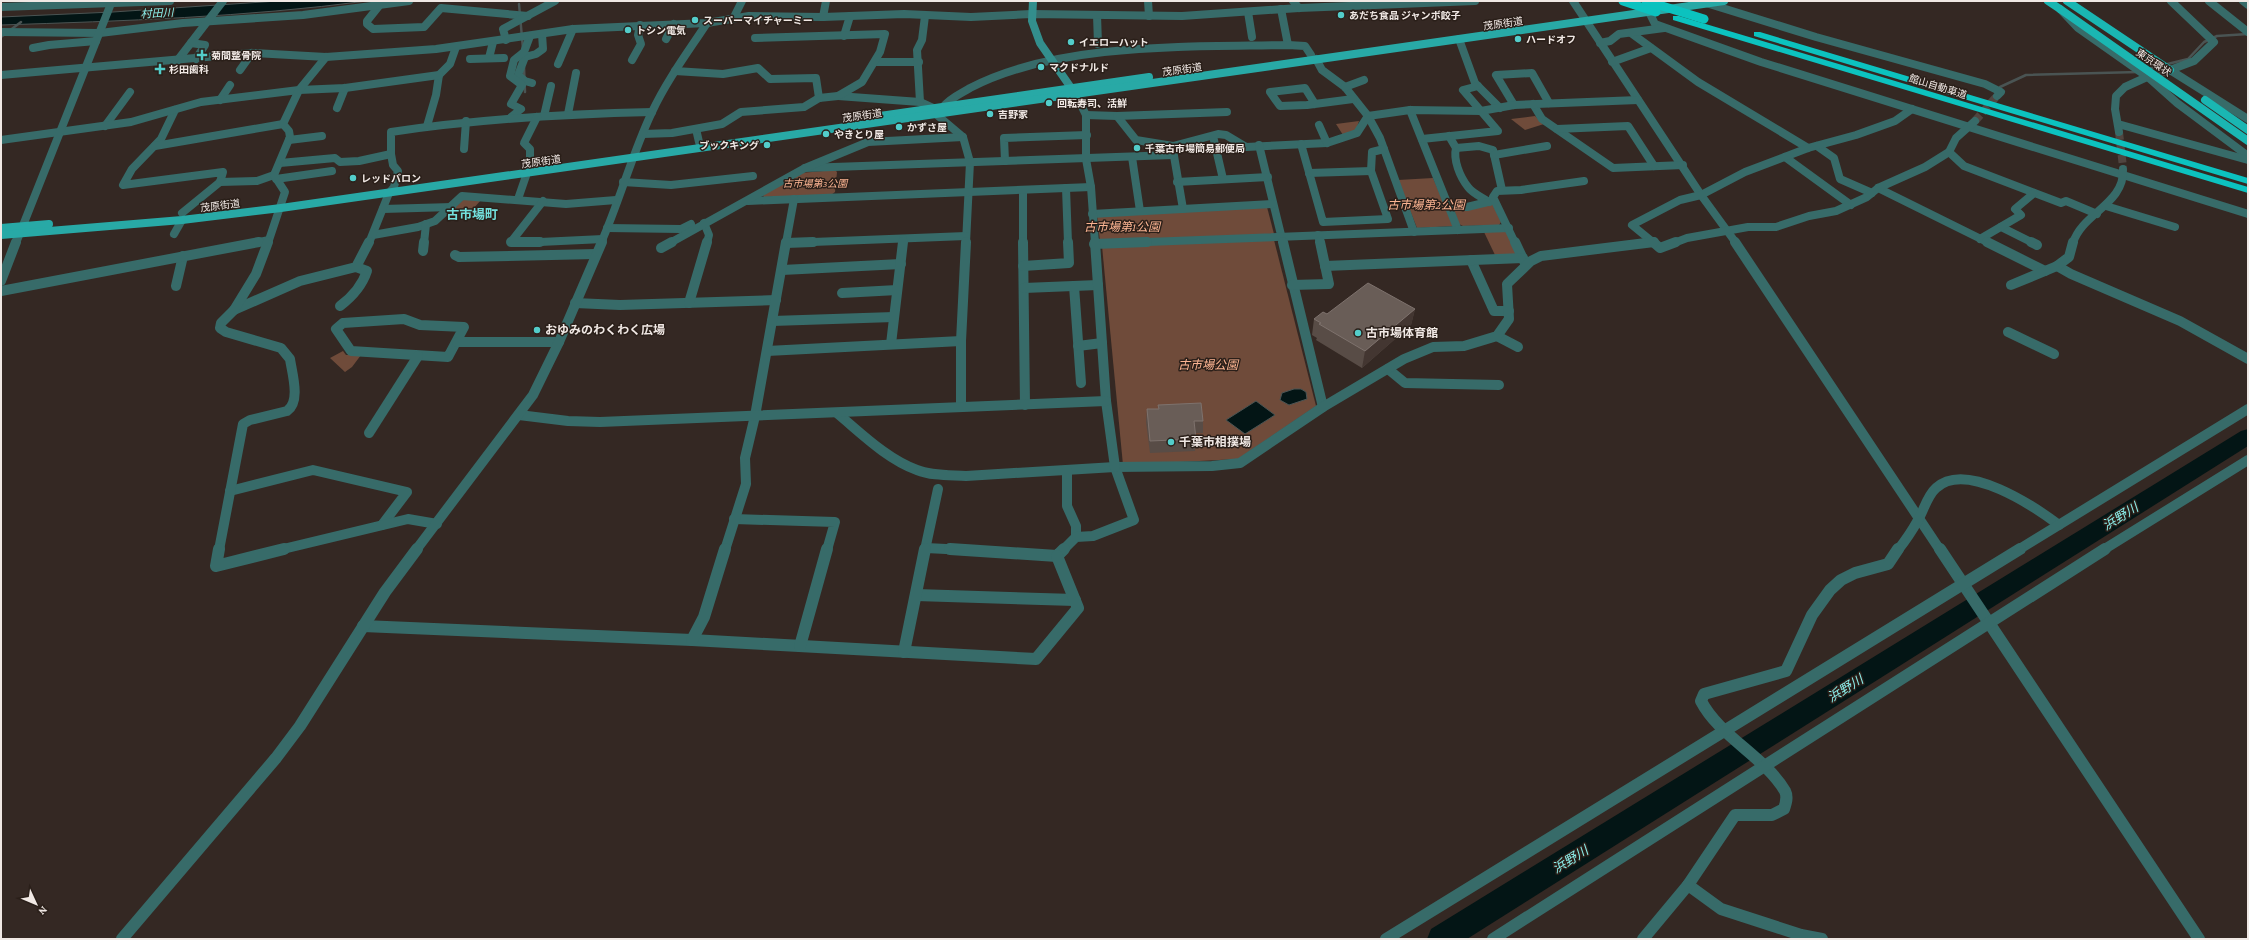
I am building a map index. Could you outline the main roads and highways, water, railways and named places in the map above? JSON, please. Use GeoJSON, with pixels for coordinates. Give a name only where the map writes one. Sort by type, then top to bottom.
{"type":"FeatureCollection","features":[{"type":"Feature","properties":{"kind":"highway","name":"館山自動車道"},"geometry":{"type":"LineString","coordinates":[[1623,1],[2248,190]]}},
{"type":"Feature","properties":{"kind":"highway","name":"館山自動車道"},"geometry":{"type":"LineString","coordinates":[[1646,1],[2248,181]]}},
{"type":"Feature","properties":{"kind":"highway","name":"東京環状"},"geometry":{"type":"LineString","coordinates":[[2048,1],[2060,5],[2248,140]]}},
{"type":"Feature","properties":{"kind":"highway","name":"東京環状"},"geometry":{"type":"LineString","coordinates":[[2060,5],[2069,5],[2248,130]]}},
{"type":"Feature","properties":{"kind":"highway"},"geometry":{"type":"LineString","coordinates":[[2069,5],[2170,70]]}},
{"type":"Feature","properties":{"kind":"main road"},"geometry":{"type":"LineString","coordinates":[[1033,1],[1031,14],[1040,44],[1074,92]]}},
{"type":"Feature","properties":{"kind":"main road","name":"茂原街道"},"geometry":{"type":"LineString","coordinates":[[1313,57],[1459,39],[1686,1]]}},
{"type":"Feature","properties":{"kind":"main road","name":"茂原街道"},"geometry":{"type":"LineString","coordinates":[[1,235],[23,230],[182,216],[282,205],[1313,57],[1724,1]]}},
{"type":"Feature","properties":{"kind":"main road","name":"茂原街道"},"geometry":{"type":"LineString","coordinates":[[634,155],[699,142],[935,112],[943,107],[1074,92]]}},
{"type":"Feature","properties":{"kind":"main road","name":"茂原街道"},"geometry":{"type":"LineString","coordinates":[[1,228],[23,230]]}},
{"type":"Feature","properties":{"kind":"water","name":"村田川"},"geometry":{"type":"Polygon","coordinates":[[[278,1],[367,1],[230,15],[1,25],[1,17],[113,12],[278,1]]]}},
{"type":"Feature","properties":{"kind":"water"},"geometry":{"type":"Polygon","coordinates":[[[1294,389],[1301,389],[1306,392],[1307,399],[1289,405],[1280,400],[1282,393],[1294,389]]]}},
{"type":"Feature","properties":{"kind":"water"},"geometry":{"type":"Polygon","coordinates":[[[1256,401],[1275,415],[1245,434],[1226,420],[1256,401]]]}},
{"type":"Feature","properties":{"kind":"waterway"},"geometry":{"type":"LineString","coordinates":[[519,4],[523,49]]}},
{"type":"Feature","properties":{"kind":"waterway"},"geometry":{"type":"LineString","coordinates":[[1,37],[21,22]]}},
{"type":"Feature","properties":{"kind":"waterway"},"geometry":{"type":"LineString","coordinates":[[2147,69],[2188,59],[2204,42],[2217,36],[2248,34]]}},
{"type":"Feature","properties":{"kind":"waterway"},"geometry":{"type":"LineString","coordinates":[[524,67],[525,92]]}},
{"type":"Feature","properties":{"kind":"waterway"},"geometry":{"type":"LineString","coordinates":[[2000,87],[2026,75],[2138,72]]}},
{"type":"Feature","properties":{"kind":"waterway","name":"浜野川"},"geometry":{"type":"LineString","coordinates":[[1441,939],[2248,436]]}},
{"type":"Feature","properties":{"kind":"tunnel"},"geometry":{"type":"LineString","coordinates":[[2147,77],[2170,70]]}},
{"type":"Feature","properties":{"kind":"tunnel"},"geometry":{"type":"LineString","coordinates":[[1975,121],[1997,96]]}},
{"type":"Feature","properties":{"kind":"tunnel"},"geometry":{"type":"LineString","coordinates":[[2119,132],[2123,167]]}},
{"type":"Feature","properties":{"kind":"place","name":"あだち食品 ジャンボ餃子"},"geometry":{"type":"Point","coordinates":[1341,15]}},
{"type":"Feature","properties":{"kind":"place","name":"スーパーマイチャーミー"},"geometry":{"type":"Point","coordinates":[695,20]}},
{"type":"Feature","properties":{"kind":"place","name":"トシン電気"},"geometry":{"type":"Point","coordinates":[628,30]}},
{"type":"Feature","properties":{"kind":"place","name":"ハードオフ"},"geometry":{"type":"Point","coordinates":[1518,39]}},
{"type":"Feature","properties":{"kind":"place","name":"イエローハット"},"geometry":{"type":"Point","coordinates":[1071,42]}},
{"type":"Feature","properties":{"kind":"place","name":"菊間整骨院"},"geometry":{"type":"Point","coordinates":[202,55]}},
{"type":"Feature","properties":{"kind":"place","name":"マクドナルド"},"geometry":{"type":"Point","coordinates":[1041,67]}},
{"type":"Feature","properties":{"kind":"place","name":"杉田歯科"},"geometry":{"type":"Point","coordinates":[160,69]}},
{"type":"Feature","properties":{"kind":"place","name":"回転寿司、活鮮"},"geometry":{"type":"Point","coordinates":[1049,103]}},
{"type":"Feature","properties":{"kind":"place","name":"吉野家"},"geometry":{"type":"Point","coordinates":[990,114]}},
{"type":"Feature","properties":{"kind":"place","name":"かずさ屋"},"geometry":{"type":"Point","coordinates":[899,127]}},
{"type":"Feature","properties":{"kind":"place","name":"やきとり屋"},"geometry":{"type":"Point","coordinates":[826,134]}},
{"type":"Feature","properties":{"kind":"place","name":"ブックキング"},"geometry":{"type":"Point","coordinates":[767,145]}},
{"type":"Feature","properties":{"kind":"place","name":"千葉古市場簡易郵便局"},"geometry":{"type":"Point","coordinates":[1137,148]}},
{"type":"Feature","properties":{"kind":"place","name":"レッドバロン"},"geometry":{"type":"Point","coordinates":[353,178]}},
{"type":"Feature","properties":{"kind":"place","name":"おゆみのわくわく広場"},"geometry":{"type":"Point","coordinates":[537,330]}},
{"type":"Feature","properties":{"kind":"place","name":"古市場体育館"},"geometry":{"type":"Point","coordinates":[1358,333]}},
{"type":"Feature","properties":{"kind":"place","name":"千葉市相撲場"},"geometry":{"type":"Point","coordinates":[1171,442]}},
{"type":"Feature","properties":{"kind":"district","name":"古市場町"},"geometry":{"type":"Point","coordinates":[472,214]}},
{"type":"Feature","properties":{"kind":"park label","name":"古市場第3公園"},"geometry":{"type":"Point","coordinates":[815,183]}},
{"type":"Feature","properties":{"kind":"park label","name":"古市場第2公園"},"geometry":{"type":"Point","coordinates":[1426,205]}},
{"type":"Feature","properties":{"kind":"park label","name":"古市場第1公園"},"geometry":{"type":"Point","coordinates":[1122,227]}},
{"type":"Feature","properties":{"kind":"park label","name":"古市場公園"},"geometry":{"type":"Point","coordinates":[1208,365]}}]}
